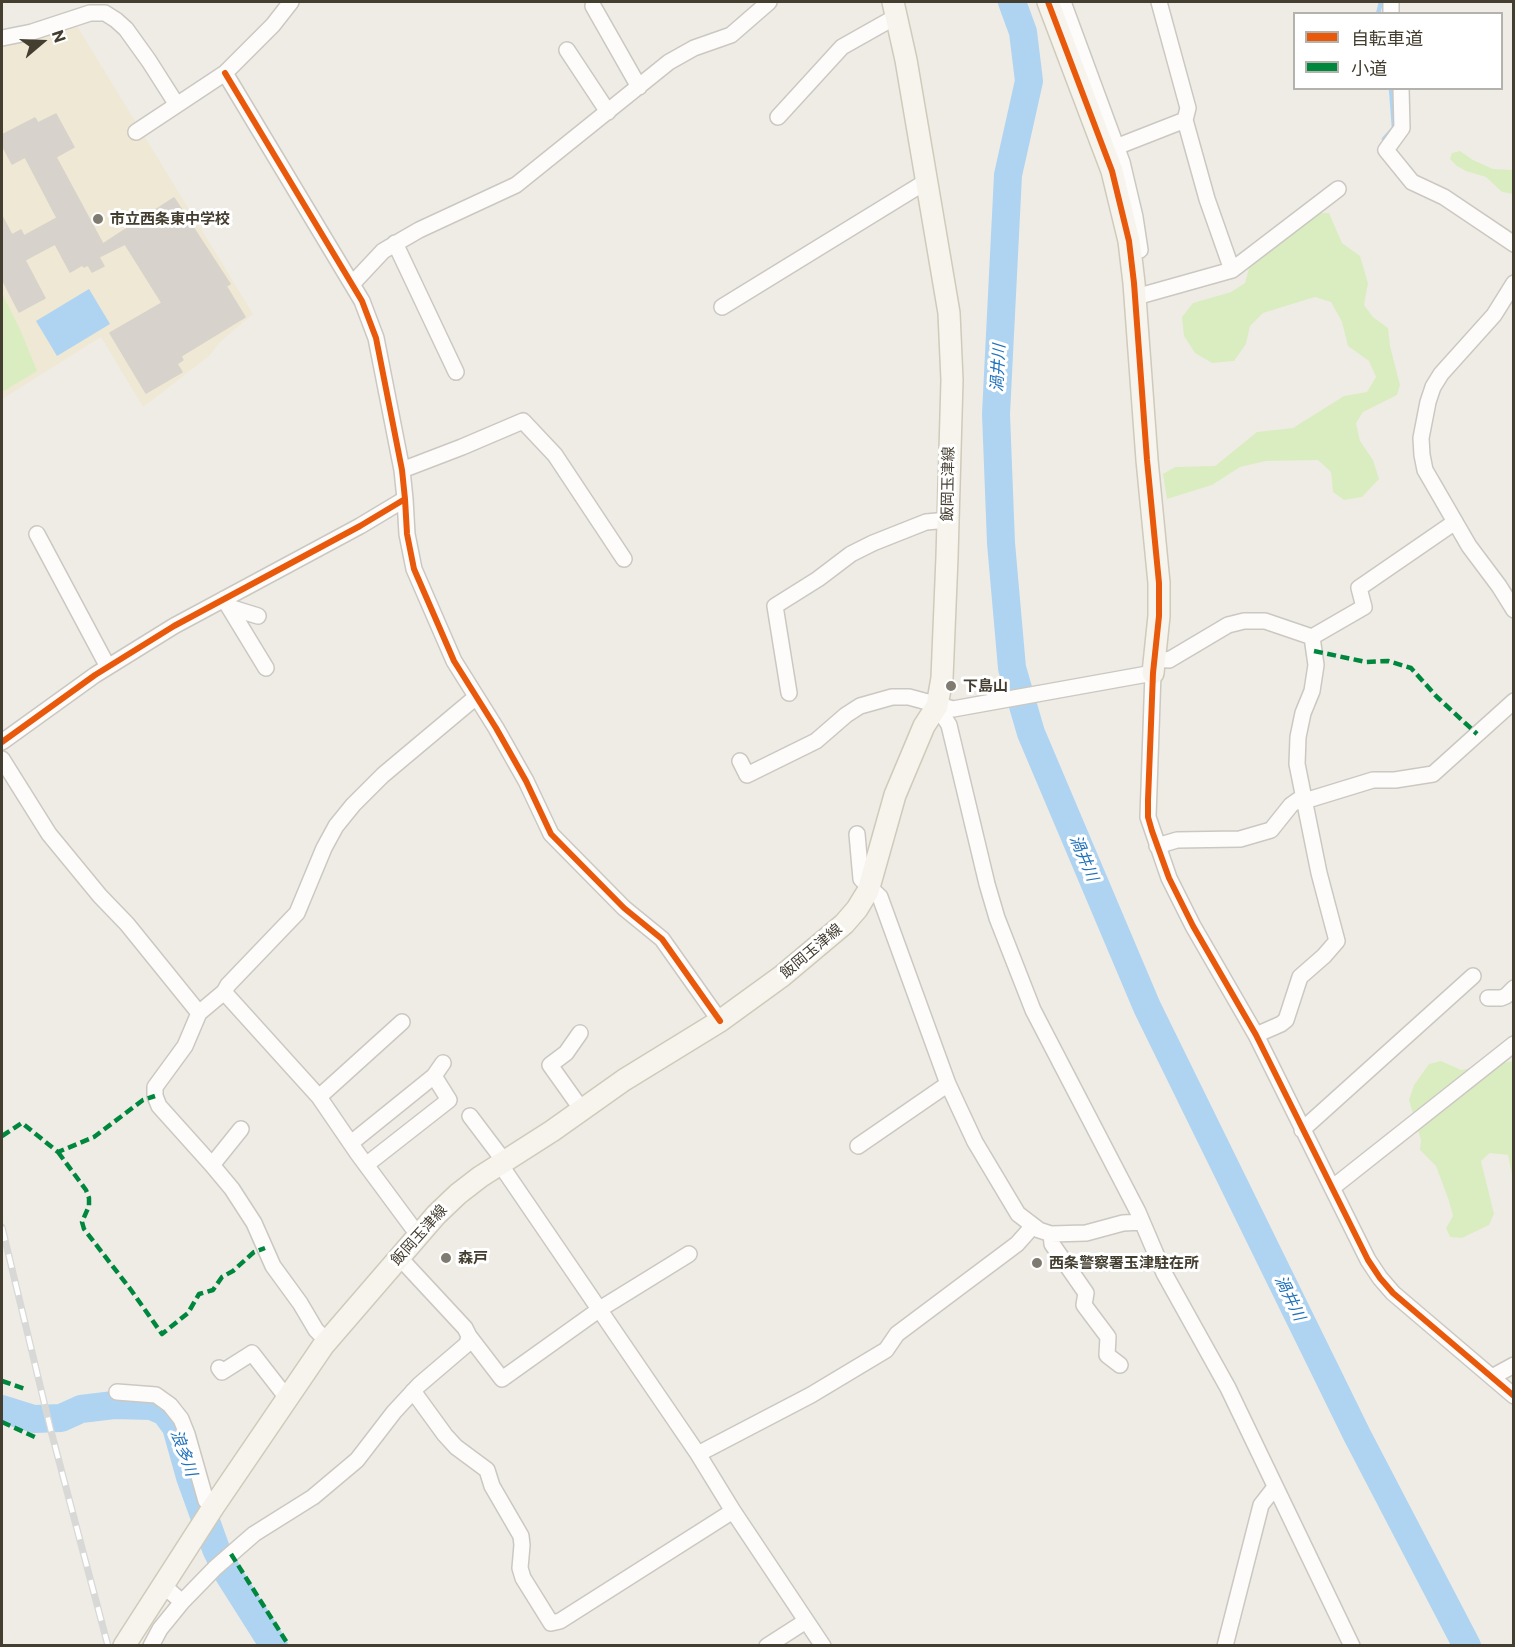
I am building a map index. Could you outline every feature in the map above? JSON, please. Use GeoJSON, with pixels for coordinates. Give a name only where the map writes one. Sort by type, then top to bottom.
{"type":"FeatureCollection","features":[{"type":"Feature","properties":{"kind":"main road"},"geometry":{"type":"LineString","coordinates":[[1048,2],[1112,171],[1129,241],[1159,584],[1159,616],[1154,666]]}},
{"type":"Feature","properties":{"kind":"main road","name":"飯岡玉津線"},"geometry":{"type":"LineString","coordinates":[[124,1646],[212,1508],[327,1341],[418,1235],[458,1194],[624,1080],[720,1021],[782,976],[844,924],[857,909],[870,886],[896,795],[924,726],[945,707],[942,678],[951,340],[949,313],[927,181],[895,9]]}},
{"type":"Feature","properties":{"kind":"street"},"geometry":{"type":"LineString","coordinates":[[136,132],[225,73],[273,25],[291,2]]}},
{"type":"Feature","properties":{"kind":"street"},"geometry":{"type":"LineString","coordinates":[[352,283],[383,251],[395,243],[516,185],[684,53],[731,35],[770,2]]}},
{"type":"Feature","properties":{"kind":"street"},"geometry":{"type":"LineString","coordinates":[[1064,2],[1122,162],[1135,217],[1143,295],[1138,334]]}},
{"type":"Feature","properties":{"kind":"street"},"geometry":{"type":"LineString","coordinates":[[1159,2],[1188,108],[1185,120],[1232,270]]}},
{"type":"Feature","properties":{"kind":"street"},"geometry":{"type":"LineString","coordinates":[[592,6],[639,87]]}},
{"type":"Feature","properties":{"kind":"street"},"geometry":{"type":"LineString","coordinates":[[778,117],[842,47],[895,9]]}},
{"type":"Feature","properties":{"kind":"street"},"geometry":{"type":"LineString","coordinates":[[2,38],[32,32],[90,13],[105,14],[126,29],[177,105]]}},
{"type":"Feature","properties":{"kind":"street"},"geometry":{"type":"LineString","coordinates":[[567,50],[608,112]]}},
{"type":"Feature","properties":{"kind":"street"},"geometry":{"type":"LineString","coordinates":[[225,73],[362,301],[376,338],[402,470],[407,534],[414,569],[453,661],[526,782],[552,834],[624,908],[662,939],[720,1021]]}},
{"type":"Feature","properties":{"kind":"street"},"geometry":{"type":"LineString","coordinates":[[1401,90],[1402,128],[1386,150],[1412,182],[1444,196],[1514,244]]}},
{"type":"Feature","properties":{"kind":"street"},"geometry":{"type":"LineString","coordinates":[[1116,147],[1185,120]]}},
{"type":"Feature","properties":{"kind":"street"},"geometry":{"type":"LineString","coordinates":[[722,307],[927,181]]}},
{"type":"Feature","properties":{"kind":"street"},"geometry":{"type":"LineString","coordinates":[[1143,295],[1232,270],[1338,189]]}},
{"type":"Feature","properties":{"kind":"street"},"geometry":{"type":"LineString","coordinates":[[395,243],[456,372]]}},
{"type":"Feature","properties":{"kind":"street"},"geometry":{"type":"LineString","coordinates":[[1514,283],[1494,315],[1441,374],[1433,387],[1421,438],[1425,470],[1469,546],[1514,610]]}},
{"type":"Feature","properties":{"kind":"street"},"geometry":{"type":"LineString","coordinates":[[402,470],[523,421],[555,455],[624,559]]}},
{"type":"Feature","properties":{"kind":"street"},"geometry":{"type":"LineString","coordinates":[[2,742],[108,667],[227,603],[405,499]]}},
{"type":"Feature","properties":{"kind":"street"},"geometry":{"type":"LineString","coordinates":[[789,693],[775,606],[818,579],[851,554],[873,543],[926,522],[948,520]]}},
{"type":"Feature","properties":{"kind":"street"},"geometry":{"type":"LineString","coordinates":[[740,761],[747,776],[816,741],[860,706],[892,697],[909,697],[945,707],[1068,688],[1154,666],[1169,660],[1228,625],[1244,621],[1265,621],[1312,637],[1364,607],[1359,588],[1455,522]]}},
{"type":"Feature","properties":{"kind":"street"},"geometry":{"type":"LineString","coordinates":[[37,534],[108,667]]}},
{"type":"Feature","properties":{"kind":"street"},"geometry":{"type":"LineString","coordinates":[[227,603],[258,616]]}},
{"type":"Feature","properties":{"kind":"street"},"geometry":{"type":"LineString","coordinates":[[227,603],[266,668]]}},
{"type":"Feature","properties":{"kind":"street"},"geometry":{"type":"LineString","coordinates":[[1256,1035],[1286,1020],[1300,977],[1324,956],[1337,940],[1319,873],[1297,764],[1298,737],[1315,674],[1312,637]]}},
{"type":"Feature","properties":{"kind":"street"},"geometry":{"type":"LineString","coordinates":[[1154,666],[1148,817],[1169,878],[1193,926],[1256,1035],[1368,1260],[1393,1293],[1514,1396]]}},
{"type":"Feature","properties":{"kind":"street"},"geometry":{"type":"LineString","coordinates":[[327,1341],[316,1330],[273,1266],[254,1223],[232,1189],[159,1106],[155,1096],[155,1087],[184,1046],[199,1013],[224,992],[228,985],[297,913],[324,848],[336,826],[353,805],[383,775],[476,697]]}},
{"type":"Feature","properties":{"kind":"street"},"geometry":{"type":"LineString","coordinates":[[1157,846],[1177,840],[1240,839],[1271,830],[1291,804],[1298,800],[1373,780],[1395,780],[1433,774],[1514,701]]}},
{"type":"Feature","properties":{"kind":"street"},"geometry":{"type":"LineString","coordinates":[[945,707],[973,817],[987,884],[997,918],[1033,1010],[1142,1222],[1164,1273],[1228,1388],[1352,1646]]}},
{"type":"Feature","properties":{"kind":"street"},"geometry":{"type":"LineString","coordinates":[[2,759],[49,834],[100,896],[127,924],[199,1013]]}},
{"type":"Feature","properties":{"kind":"street"},"geometry":{"type":"LineString","coordinates":[[857,834],[861,879],[880,897],[948,1084],[975,1142],[1018,1214],[1033,1226],[1051,1234],[1086,1233],[1124,1223],[1142,1222]]}},
{"type":"Feature","properties":{"kind":"street"},"geometry":{"type":"LineString","coordinates":[[1302,1130],[1473,976]]}},
{"type":"Feature","properties":{"kind":"street"},"geometry":{"type":"LineString","coordinates":[[224,992],[320,1097],[366,1165],[418,1235]]}},
{"type":"Feature","properties":{"kind":"street"},"geometry":{"type":"LineString","coordinates":[[1488,998],[1511,996]]}},
{"type":"Feature","properties":{"kind":"street"},"geometry":{"type":"LineString","coordinates":[[320,1097],[402,1023]]}},
{"type":"Feature","properties":{"kind":"street"},"geometry":{"type":"LineString","coordinates":[[580,1034],[566,1053],[550,1065],[582,1110]]}},
{"type":"Feature","properties":{"kind":"street"},"geometry":{"type":"LineString","coordinates":[[1332,1188],[1514,1044]]}},
{"type":"Feature","properties":{"kind":"street"},"geometry":{"type":"LineString","coordinates":[[351,1143],[438,1070],[449,1100],[366,1165]]}},
{"type":"Feature","properties":{"kind":"street"},"geometry":{"type":"LineString","coordinates":[[858,1146],[948,1084]]}},
{"type":"Feature","properties":{"kind":"street"},"geometry":{"type":"LineString","coordinates":[[470,1116],[698,1454],[823,1646]]}},
{"type":"Feature","properties":{"kind":"street"},"geometry":{"type":"LineString","coordinates":[[212,1165],[241,1129]]}},
{"type":"Feature","properties":{"kind":"street"},"geometry":{"type":"LineString","coordinates":[[698,1454],[811,1395],[886,1350],[897,1334],[1017,1244],[1033,1226]]}},
{"type":"Feature","properties":{"kind":"street"},"geometry":{"type":"LineString","coordinates":[[1051,1234],[1052,1244],[1086,1293],[1084,1305],[1108,1337],[1107,1355],[1120,1365]]}},
{"type":"Feature","properties":{"kind":"street"},"geometry":{"type":"LineString","coordinates":[[399,1257],[465,1328],[502,1379],[600,1309],[689,1254]]}},
{"type":"Feature","properties":{"kind":"street"},"geometry":{"type":"LineString","coordinates":[[151,1646],[160,1629],[182,1602],[226,1557],[254,1534],[313,1497],[342,1474],[357,1460],[394,1412],[413,1392],[467,1344],[469,1336]]}},
{"type":"Feature","properties":{"kind":"street"},"geometry":{"type":"LineString","coordinates":[[219,1368],[222,1372],[252,1353],[286,1398]]}},
{"type":"Feature","properties":{"kind":"street"},"geometry":{"type":"LineString","coordinates":[[1492,1377],[1514,1365]]}},
{"type":"Feature","properties":{"kind":"street"},"geometry":{"type":"LineString","coordinates":[[117,1392],[156,1395],[170,1404],[181,1419],[206,1501],[212,1508]]}},
{"type":"Feature","properties":{"kind":"street"},"geometry":{"type":"LineString","coordinates":[[413,1392],[456,1447],[487,1470],[492,1486],[521,1536],[520,1568],[523,1578],[551,1623],[560,1622],[733,1511]]}},
{"type":"Feature","properties":{"kind":"street"},"geometry":{"type":"LineString","coordinates":[[1225,1646],[1261,1505],[1275,1487]]}},
{"type":"Feature","properties":{"kind":"street"},"geometry":{"type":"LineString","coordinates":[[163,1585],[182,1602]]}},
{"type":"Feature","properties":{"kind":"street"},"geometry":{"type":"LineString","coordinates":[[768,1646],[806,1621]]}},
{"type":"Feature","properties":{"kind":"shaded area","name":"市立西条東中学校"},"geometry":{"type":"Polygon","coordinates":[[[77,26],[253,314],[221,341],[209,356],[143,407],[101,337],[2,399],[2,43],[41,37],[77,26]]]}},
{"type":"Feature","properties":{"kind":"green space"},"geometry":{"type":"Polygon","coordinates":[[[1460,151],[1493,169],[1513,170],[1513,194],[1502,192],[1486,177],[1457,166],[1450,159],[1452,153],[1460,151]]]}},
{"type":"Feature","properties":{"kind":"green space"},"geometry":{"type":"Polygon","coordinates":[[[1318,213],[1329,213],[1342,243],[1360,256],[1368,283],[1364,305],[1373,317],[1388,328],[1400,385],[1397,395],[1363,412],[1356,423],[1360,441],[1373,460],[1379,479],[1362,497],[1344,500],[1333,492],[1331,472],[1318,460],[1266,461],[1240,467],[1212,485],[1167,499],[1163,474],[1175,467],[1215,466],[1257,432],[1293,428],[1344,396],[1367,392],[1376,377],[1369,361],[1348,346],[1342,322],[1331,302],[1315,297],[1263,313],[1250,326],[1246,344],[1234,361],[1212,363],[1195,353],[1184,336],[1182,317],[1193,303],[1231,292],[1245,283],[1249,268],[1318,213]]]}},
{"type":"Feature","properties":{"kind":"green space"},"geometry":{"type":"Polygon","coordinates":[[[2,293],[37,371],[2,392],[2,293]]]}},
{"type":"Feature","properties":{"kind":"green space"},"geometry":{"type":"Polygon","coordinates":[[[1441,1061],[1461,1070],[1513,1061],[1513,1180],[1508,1155],[1490,1153],[1481,1161],[1494,1214],[1489,1225],[1462,1238],[1450,1237],[1446,1228],[1453,1216],[1449,1201],[1436,1166],[1420,1150],[1421,1140],[1409,1100],[1414,1085],[1429,1064],[1441,1061]]]}},
{"type":"Feature","properties":{"kind":"water"},"geometry":{"type":"Polygon","coordinates":[[[89,289],[110,324],[57,356],[36,321],[89,289]]]}},
{"type":"Feature","properties":{"kind":"building"},"geometry":{"type":"Polygon","coordinates":[[[56,114],[74,147],[56,157],[103,244],[174,198],[230,284],[226,286],[245,317],[181,356],[183,360],[177,364],[182,372],[146,393],[110,333],[162,303],[125,244],[99,257],[104,266],[92,272],[88,265],[84,267],[82,265],[70,272],[55,244],[25,260],[45,298],[19,312],[2,279],[2,216],[12,235],[21,230],[24,236],[57,218],[25,157],[12,164],[2,145],[2,135],[35,118],[38,123],[56,114]]]}},
{"type":"Feature","properties":{"kind":"waterway","name":"渦井川"},"geometry":{"type":"LineString","coordinates":[[1012,2],[1023,32],[1029,81],[1008,175],[996,414],[1001,543],[1012,668],[1031,733],[1147,1007],[1357,1435],[1467,1646]]}},
{"type":"Feature","properties":{"kind":"waterway"},"geometry":{"type":"LineString","coordinates":[[1378,12],[1381,2]]}},
{"type":"Feature","properties":{"kind":"waterway"},"geometry":{"type":"LineString","coordinates":[[1388,144],[1384,139],[1394,128],[1391,90]]}},
{"type":"Feature","properties":{"kind":"waterway","name":"浪多川"},"geometry":{"type":"LineString","coordinates":[[2,1409],[34,1419],[61,1418],[81,1409],[114,1405],[151,1406],[165,1412],[176,1427],[190,1477],[216,1549],[229,1575],[274,1646]]}},
{"type":"Feature","properties":{"kind":"railway"},"geometry":{"type":"LineString","coordinates":[[2,1227],[51,1431],[108,1646]]}},
{"type":"Feature","properties":{"kind":"marked path"},"geometry":{"type":"LineString","coordinates":[[1314,651],[1366,662],[1388,661],[1411,668],[1437,697],[1477,734]]}},
{"type":"Feature","properties":{"kind":"marked path"},"geometry":{"type":"LineString","coordinates":[[2,1136],[22,1123],[58,1152],[94,1137],[143,1100],[155,1096]]}},
{"type":"Feature","properties":{"kind":"marked path"},"geometry":{"type":"LineString","coordinates":[[58,1152],[86,1190],[89,1198],[89,1206],[82,1222],[84,1229],[162,1334],[188,1313],[199,1294],[213,1290],[222,1277],[233,1271],[254,1252],[265,1248]]}},
{"type":"Feature","properties":{"kind":"marked path"},"geometry":{"type":"LineString","coordinates":[[2,1381],[25,1389]]}},
{"type":"Feature","properties":{"kind":"marked path"},"geometry":{"type":"LineString","coordinates":[[2,1422],[37,1438]]}},
{"type":"Feature","properties":{"kind":"marked path"},"geometry":{"type":"LineString","coordinates":[[231,1554],[289,1646]]}},
{"type":"Feature","properties":{"kind":"cycle path"},"geometry":{"type":"LineString","coordinates":[[1048,2],[1112,171],[1129,241],[1159,583],[1148,800],[1148,817],[1152,831],[1169,878],[1193,926],[1256,1035],[1368,1260],[1393,1293],[1514,1396]]}},
{"type":"Feature","properties":{"kind":"cycle path"},"geometry":{"type":"LineString","coordinates":[[2,742],[95,675],[174,626],[360,526],[405,499],[402,470],[376,338],[362,301],[225,73]]}},
{"type":"Feature","properties":{"kind":"cycle path"},"geometry":{"type":"LineString","coordinates":[[405,499],[407,534],[414,569],[454,661],[526,781],[551,834],[624,908],[662,939],[720,1021]]}},
{"type":"Feature","properties":{"kind":"place","name":"市立西条東中学校"},"geometry":{"type":"Point","coordinates":[98,219]}},
{"type":"Feature","properties":{"kind":"place","name":"下島山"},"geometry":{"type":"Point","coordinates":[951,686]}},
{"type":"Feature","properties":{"kind":"place","name":"森戸"},"geometry":{"type":"Point","coordinates":[446,1258]}},
{"type":"Feature","properties":{"kind":"place","name":"西条警察署玉津駐在所"},"geometry":{"type":"Point","coordinates":[1037,1263]}}]}
